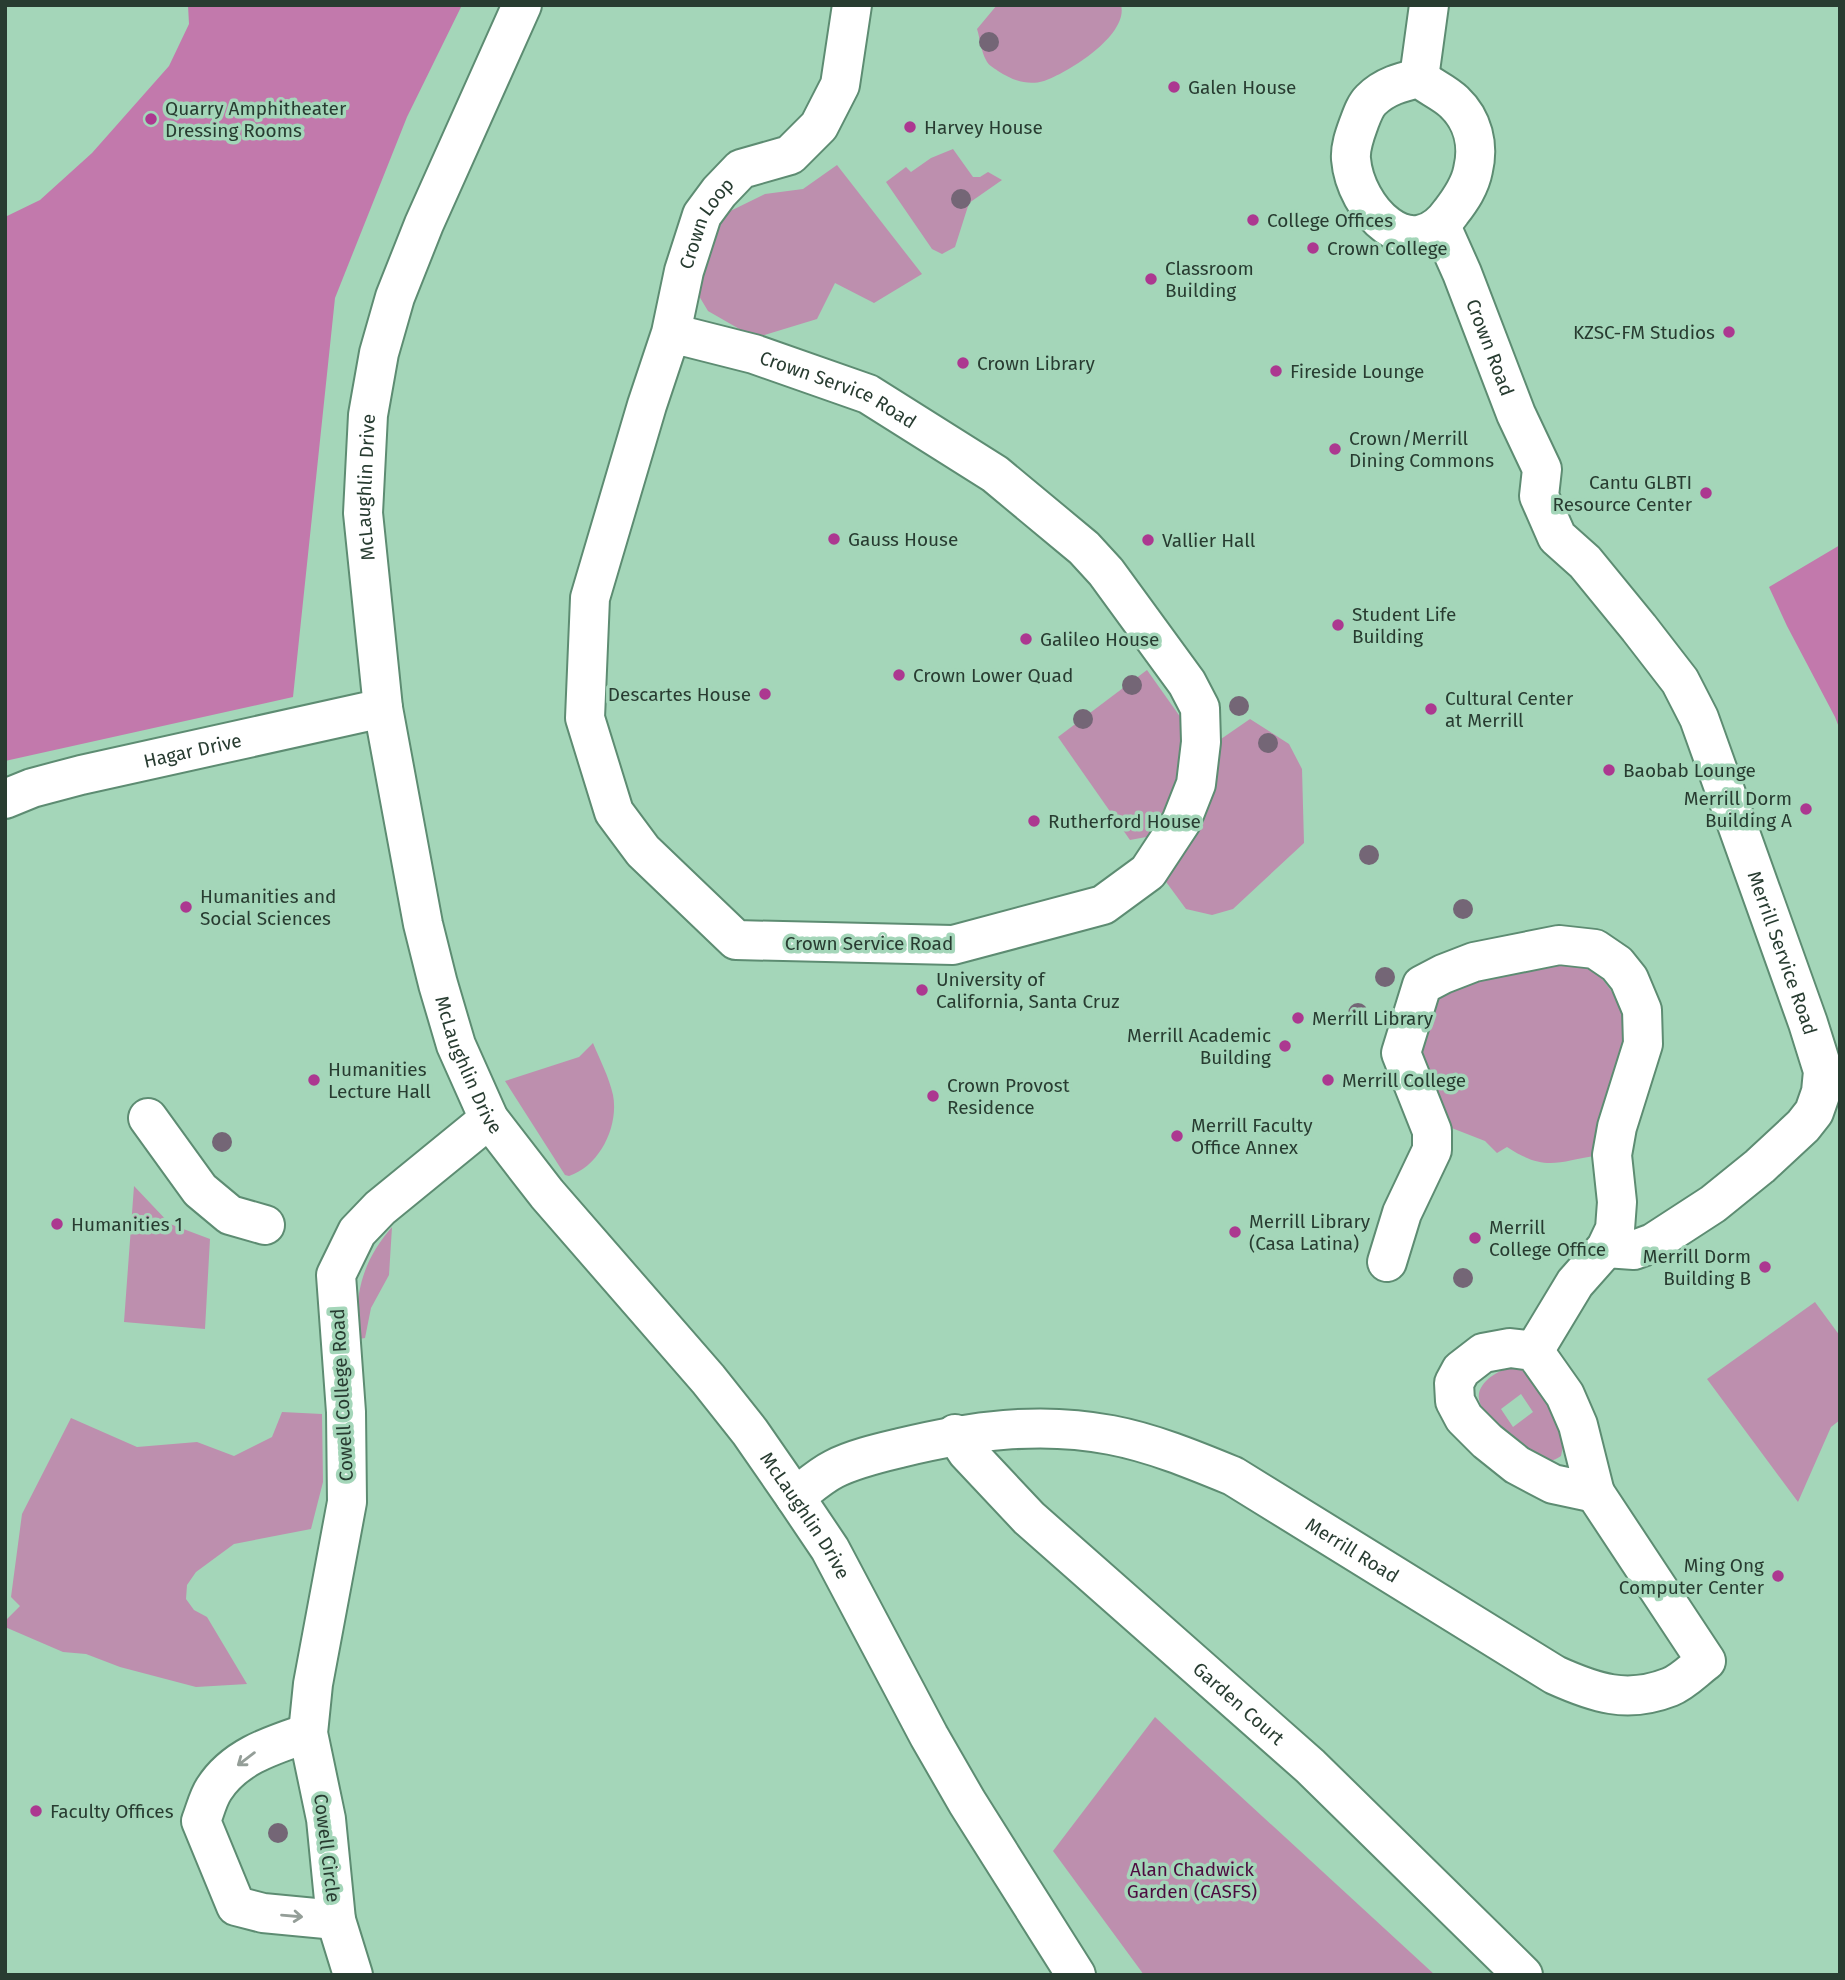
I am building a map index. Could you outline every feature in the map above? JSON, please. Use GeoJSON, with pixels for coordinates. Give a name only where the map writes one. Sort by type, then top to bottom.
{"type":"FeatureCollection","features":[{"type":"Feature","properties":{"kind":"street","name":"McLaughlin Drive"},"geometry":{"type":"LineString","coordinates":[[522,5],[424,223],[395,297],[379,353],[368,415],[363,513],[383,708],[423,924],[438,984],[456,1045],[489,1119],[547,1194],[708,1379],[750,1432],[830,1549],[967,1802],[1076,1975]]}},
{"type":"Feature","properties":{"kind":"street","name":"Crown Loop"},"geometry":{"type":"LineString","coordinates":[[671,333],[684,271],[702,215],[741,170],[790,155],[819,126],[840,85],[852,5]]}},
{"type":"Feature","properties":{"kind":"street"},"geometry":{"type":"LineString","coordinates":[[1419,78],[1429,5]]}},
{"type":"Feature","properties":{"kind":"street"},"geometry":{"type":"LineString","coordinates":[[1419,78],[1453,100],[1468,121],[1475,139],[1476,156],[1469,183],[1441,226],[1425,236],[1402,234],[1382,224],[1363,197],[1354,178],[1350,156],[1355,133],[1369,102],[1392,85],[1419,78]]}},
{"type":"Feature","properties":{"kind":"street","name":"Crown Road"},"geometry":{"type":"LineString","coordinates":[[1441,226],[1516,414],[1542,469]]}},
{"type":"Feature","properties":{"kind":"street","name":"Crown Service Road"},"geometry":{"type":"LineString","coordinates":[[671,333],[754,354],[868,394],[995,474],[1084,548],[1106,572],[1187,683],[1200,708],[1201,742],[1196,784],[1181,822],[1148,872],[1104,905],[953,945],[777,943],[736,940],[643,851],[614,813],[585,718],[590,598],[671,333]]}},
{"type":"Feature","properties":{"kind":"street","name":"Merrill Service Road"},"geometry":{"type":"LineString","coordinates":[[1542,469],[1539,496],[1557,537],[1585,562],[1639,628],[1680,681],[1699,718],[1782,947],[1823,1071],[1821,1092],[1814,1112],[1803,1126],[1760,1166],[1713,1204],[1653,1243],[1634,1250],[1606,1248]]}},
{"type":"Feature","properties":{"kind":"street","name":"Hagar Drive"},"geometry":{"type":"LineString","coordinates":[[5,799],[32,788],[81,775],[383,708]]}},
{"type":"Feature","properties":{"kind":"street"},"geometry":{"type":"LineString","coordinates":[[1387,1262],[1402,1213],[1432,1150],[1432,1131],[1401,1053],[1422,985],[1474,962],[1559,945],[1595,949],[1617,964],[1629,979],[1642,1010],[1643,1044],[1615,1136],[1612,1155],[1617,1202],[1615,1229],[1606,1248],[1575,1283],[1534,1351]]}},
{"type":"Feature","properties":{"kind":"street"},"geometry":{"type":"LineString","coordinates":[[148,1118],[200,1190],[230,1215],[265,1225]]}},
{"type":"Feature","properties":{"kind":"street","name":"Cowell College Road"},"geometry":{"type":"LineString","coordinates":[[308,1733],[313,1684],[346,1502],[346,1412],[336,1276],[357,1232],[380,1208],[489,1119]]}},
{"type":"Feature","properties":{"kind":"street"},"geometry":{"type":"LineString","coordinates":[[1510,1348],[1534,1351],[1565,1395],[1595,1493],[1553,1484],[1517,1465],[1486,1441],[1464,1418],[1455,1401],[1454,1383],[1461,1370],[1483,1353],[1510,1348]]}},
{"type":"Feature","properties":{"kind":"street","name":"Merrill Road"},"geometry":{"type":"LineString","coordinates":[[794,1497],[834,1469],[885,1452],[955,1434],[1008,1428],[1060,1428],[1112,1435],[1179,1454],[1233,1476],[1555,1675],[1591,1691],[1618,1696],[1644,1694],[1673,1686],[1706,1661],[1595,1493]]}},
{"type":"Feature","properties":{"kind":"street","name":"Garden Court"},"geometry":{"type":"LineString","coordinates":[[955,1434],[967,1452],[1029,1518],[1310,1766],[1523,1975]]}},
{"type":"Feature","properties":{"kind":"street","name":"Cowell Circle"},"geometry":{"type":"LineString","coordinates":[[308,1733],[326,1819],[336,1920],[263,1913],[236,1906],[201,1821],[213,1790],[231,1770],[257,1750],[308,1733]]}},
{"type":"Feature","properties":{"kind":"street"},"geometry":{"type":"LineString","coordinates":[[336,1920],[353,1975]]}},
{"type":"Feature","properties":{"kind":"green space"},"geometry":{"type":"Polygon","coordinates":[[[997,5],[1121,5],[1121,17],[1106,40],[1081,61],[1055,77],[1026,82],[998,71],[984,56],[977,29],[997,5]]]}},
{"type":"Feature","properties":{"kind":"green space"},"geometry":{"type":"Polygon","coordinates":[[[953,149],[973,177],[980,177],[988,172],[1002,180],[969,203],[955,247],[942,254],[932,249],[886,182],[906,167],[911,172],[931,158],[953,149]]]}},
{"type":"Feature","properties":{"kind":"green space"},"geometry":{"type":"Polygon","coordinates":[[[837,165],[922,274],[874,303],[835,283],[817,319],[755,338],[708,311],[693,286],[712,220],[765,194],[803,189],[837,165]]]}},
{"type":"Feature","properties":{"kind":"green space"},"geometry":{"type":"Polygon","coordinates":[[[1147,670],[1181,718],[1188,757],[1157,835],[1130,840],[1058,737],[1147,670]]]}},
{"type":"Feature","properties":{"kind":"green space"},"geometry":{"type":"Polygon","coordinates":[[[1250,719],[1289,744],[1302,769],[1304,843],[1233,909],[1212,915],[1186,909],[1161,875],[1214,784],[1221,739],[1250,719]]]}},
{"type":"Feature","properties":{"kind":"green space"},"geometry":{"type":"Polygon","coordinates":[[[1559,956],[1589,961],[1636,1024],[1599,1155],[1551,1163],[1532,1160],[1507,1147],[1497,1153],[1485,1141],[1444,1125],[1415,1034],[1443,990],[1559,956]]]}},
{"type":"Feature","properties":{"kind":"green space"},"geometry":{"type":"Polygon","coordinates":[[[593,1043],[613,1095],[613,1119],[610,1132],[598,1154],[580,1171],[569,1176],[565,1175],[505,1081],[579,1057],[593,1043]]]}},
{"type":"Feature","properties":{"kind":"green space"},"geometry":{"type":"Polygon","coordinates":[[[134,1186],[170,1224],[210,1239],[205,1329],[124,1322],[134,1186]]]}},
{"type":"Feature","properties":{"kind":"green space"},"geometry":{"type":"Polygon","coordinates":[[[392,1227],[389,1275],[371,1308],[365,1338],[359,1339],[358,1308],[362,1279],[374,1252],[392,1227]]]}},
{"type":"Feature","properties":{"kind":"green space"},"geometry":{"type":"Polygon","coordinates":[[[1815,1302],[1840,1336],[1840,1420],[1831,1427],[1798,1502],[1707,1379],[1815,1302]]]}},
{"type":"Feature","properties":{"kind":"green space"},"geometry":{"type":"Polygon","coordinates":[[[1513,1367],[1526,1371],[1547,1401],[1564,1441],[1561,1456],[1548,1461],[1529,1452],[1499,1428],[1484,1410],[1479,1396],[1483,1384],[1513,1367]],[[1521,1394],[1501,1409],[1513,1427],[1533,1412],[1521,1394]]]}},
{"type":"Feature","properties":{"kind":"green space"},"geometry":{"type":"Polygon","coordinates":[[[282,1412],[322,1414],[323,1482],[311,1529],[234,1544],[196,1572],[187,1585],[186,1599],[194,1610],[207,1617],[247,1684],[196,1687],[120,1667],[86,1654],[63,1652],[5,1627],[5,1621],[20,1606],[11,1597],[22,1514],[71,1418],[137,1447],[197,1442],[234,1456],[272,1437],[282,1412]]]}},
{"type":"Feature","properties":{"kind":"green space","name":"Alan Chadwick Garden (CASFS)"},"geometry":{"type":"Polygon","coordinates":[[[1155,1717],[1435,1975],[1144,1975],[1053,1851],[1155,1717]]]}},
{"type":"Feature","properties":{"kind":"shaded area"},"geometry":{"type":"Polygon","coordinates":[[[188,5],[462,5],[407,117],[335,298],[293,697],[5,761],[5,217],[40,200],[92,153],[169,66],[189,24],[188,5]]]}},
{"type":"Feature","properties":{"kind":"shaded area"},"geometry":{"type":"Polygon","coordinates":[[[1840,545],[1840,730],[1769,587],[1840,545]]]}},
{"type":"Feature","properties":{"kind":"place","name":"Galen House"},"geometry":{"type":"Point","coordinates":[1174,87]}},
{"type":"Feature","properties":{"kind":"place","name":"Quarry Amphitheater Dressing Rooms"},"geometry":{"type":"Point","coordinates":[151,119]}},
{"type":"Feature","properties":{"kind":"place","name":"Harvey House"},"geometry":{"type":"Point","coordinates":[910,127]}},
{"type":"Feature","properties":{"kind":"place","name":"College Offices"},"geometry":{"type":"Point","coordinates":[1253,220]}},
{"type":"Feature","properties":{"kind":"place","name":"Crown College"},"geometry":{"type":"Point","coordinates":[1313,248]}},
{"type":"Feature","properties":{"kind":"place","name":"Classroom Building"},"geometry":{"type":"Point","coordinates":[1151,279]}},
{"type":"Feature","properties":{"kind":"place","name":"KZSC-FM Studios"},"geometry":{"type":"Point","coordinates":[1729,332]}},
{"type":"Feature","properties":{"kind":"place","name":"Crown Library"},"geometry":{"type":"Point","coordinates":[963,363]}},
{"type":"Feature","properties":{"kind":"place","name":"Fireside Lounge"},"geometry":{"type":"Point","coordinates":[1276,371]}},
{"type":"Feature","properties":{"kind":"place","name":"Crown/Merrill Dining Commons"},"geometry":{"type":"Point","coordinates":[1335,449]}},
{"type":"Feature","properties":{"kind":"place","name":"Cantu GLBTI Resource Center"},"geometry":{"type":"Point","coordinates":[1706,493]}},
{"type":"Feature","properties":{"kind":"place","name":"Gauss House"},"geometry":{"type":"Point","coordinates":[834,539]}},
{"type":"Feature","properties":{"kind":"place","name":"Vallier Hall"},"geometry":{"type":"Point","coordinates":[1148,540]}},
{"type":"Feature","properties":{"kind":"place","name":"Student Life Building"},"geometry":{"type":"Point","coordinates":[1338,625]}},
{"type":"Feature","properties":{"kind":"place","name":"Galileo House"},"geometry":{"type":"Point","coordinates":[1026,639]}},
{"type":"Feature","properties":{"kind":"place","name":"Crown Lower Quad"},"geometry":{"type":"Point","coordinates":[899,675]}},
{"type":"Feature","properties":{"kind":"place","name":"Descartes House"},"geometry":{"type":"Point","coordinates":[765,694]}},
{"type":"Feature","properties":{"kind":"place","name":"Cultural Center at Merrill"},"geometry":{"type":"Point","coordinates":[1431,709]}},
{"type":"Feature","properties":{"kind":"place","name":"Baobab Lounge"},"geometry":{"type":"Point","coordinates":[1609,770]}},
{"type":"Feature","properties":{"kind":"place","name":"Merrill Dorm Building A"},"geometry":{"type":"Point","coordinates":[1806,809]}},
{"type":"Feature","properties":{"kind":"place","name":"Rutherford House"},"geometry":{"type":"Point","coordinates":[1034,821]}},
{"type":"Feature","properties":{"kind":"place","name":"Humanities and Social Sciences"},"geometry":{"type":"Point","coordinates":[186,907]}},
{"type":"Feature","properties":{"kind":"place","name":"University of California, Santa Cruz"},"geometry":{"type":"Point","coordinates":[922,990]}},
{"type":"Feature","properties":{"kind":"place","name":"Merrill Library"},"geometry":{"type":"Point","coordinates":[1298,1018]}},
{"type":"Feature","properties":{"kind":"place","name":"Merrill Academic Building"},"geometry":{"type":"Point","coordinates":[1285,1046]}},
{"type":"Feature","properties":{"kind":"place","name":"Humanities Lecture Hall"},"geometry":{"type":"Point","coordinates":[314,1080]}},
{"type":"Feature","properties":{"kind":"place","name":"Merrill College"},"geometry":{"type":"Point","coordinates":[1328,1080]}},
{"type":"Feature","properties":{"kind":"place","name":"Crown Provost Residence"},"geometry":{"type":"Point","coordinates":[933,1096]}},
{"type":"Feature","properties":{"kind":"place","name":"Merrill Faculty Office Annex"},"geometry":{"type":"Point","coordinates":[1177,1136]}},
{"type":"Feature","properties":{"kind":"place","name":"Humanities 1"},"geometry":{"type":"Point","coordinates":[57,1224]}},
{"type":"Feature","properties":{"kind":"place","name":"Merrill Library (Casa Latina)"},"geometry":{"type":"Point","coordinates":[1235,1232]}},
{"type":"Feature","properties":{"kind":"place","name":"Merrill College Office"},"geometry":{"type":"Point","coordinates":[1475,1238]}},
{"type":"Feature","properties":{"kind":"place","name":"Merrill Dorm Building B"},"geometry":{"type":"Point","coordinates":[1765,1267]}},
{"type":"Feature","properties":{"kind":"place","name":"Ming Ong Computer Center"},"geometry":{"type":"Point","coordinates":[1778,1576]}},
{"type":"Feature","properties":{"kind":"place","name":"Faculty Offices"},"geometry":{"type":"Point","coordinates":[36,1811]}}]}
